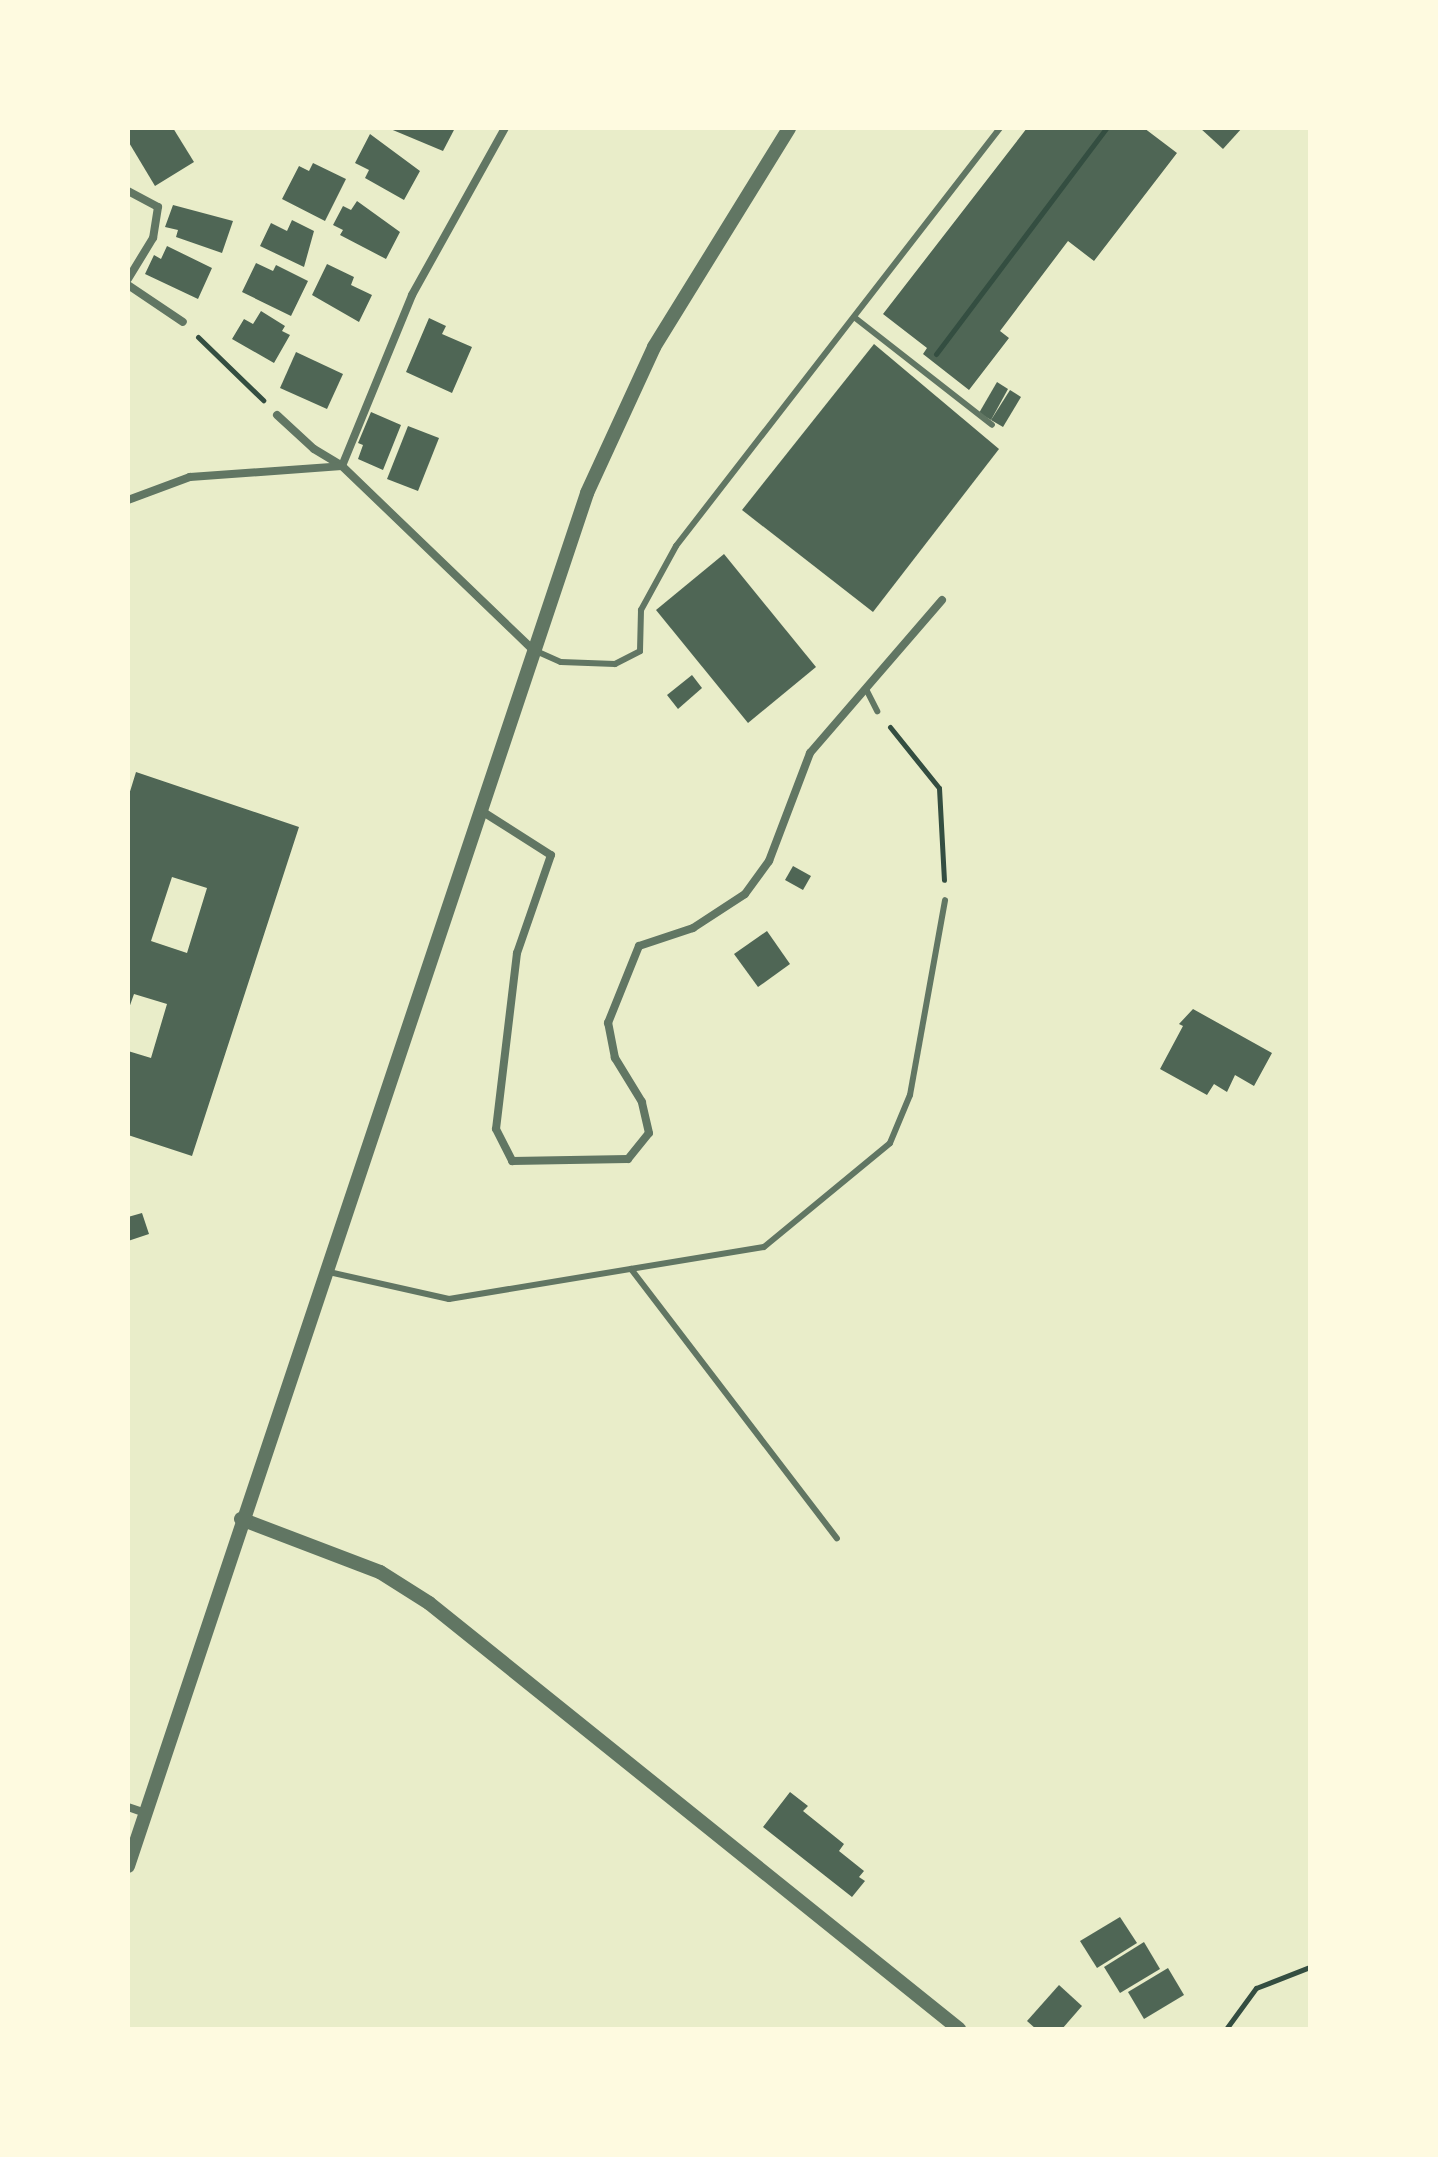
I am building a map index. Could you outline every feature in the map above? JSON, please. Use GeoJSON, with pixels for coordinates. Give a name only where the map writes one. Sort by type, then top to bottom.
{"type":"FeatureCollection","features":[{"type":"Feature","properties":{"kind":"street"},"geometry":{"type":"LineString","coordinates":[[342,466],[412,295],[505,128]]}},
{"type":"Feature","properties":{"kind":"street"},"geometry":{"type":"LineString","coordinates":[[128,1866],[241,1519],[587,493],[654,347],[789,128]]}},
{"type":"Feature","properties":{"kind":"street"},"geometry":{"type":"LineString","coordinates":[[128,191],[158,207],[153,238],[128,279]]}},
{"type":"Feature","properties":{"kind":"street"},"geometry":{"type":"LineString","coordinates":[[128,285],[183,322]]}},
{"type":"Feature","properties":{"kind":"street"},"geometry":{"type":"LineString","coordinates":[[277,415],[314,449],[342,466],[533,650]]}},
{"type":"Feature","properties":{"kind":"street"},"geometry":{"type":"LineString","coordinates":[[128,500],[190,477],[342,466]]}},
{"type":"Feature","properties":{"kind":"street"},"geometry":{"type":"LineString","coordinates":[[479,810],[551,855],[517,953],[496,1129],[512,1161],[628,1159],[649,1133],[642,1102],[615,1058],[608,1023],[639,946],[693,928],[745,894],[769,861],[810,753],[942,600]]}},
{"type":"Feature","properties":{"kind":"street"},"geometry":{"type":"LineString","coordinates":[[241,1519],[380,1572],[429,1603],[959,2029]]}},
{"type":"Feature","properties":{"kind":"street"},"geometry":{"type":"LineString","coordinates":[[128,1807],[145,1813]]}},
{"type":"Feature","properties":{"kind":"lane"},"geometry":{"type":"LineString","coordinates":[[533,650],[561,662],[615,664],[640,651],[641,610],[676,546],[1000,128]]}},
{"type":"Feature","properties":{"kind":"lane"},"geometry":{"type":"LineString","coordinates":[[854,317],[992,425]]}},
{"type":"Feature","properties":{"kind":"lane"},"geometry":{"type":"LineString","coordinates":[[866,689],[877,711]]}},
{"type":"Feature","properties":{"kind":"lane"},"geometry":{"type":"LineString","coordinates":[[327,1271],[369,1285],[449,1299],[764,1247],[890,1143],[910,1095],[945,900]]}},
{"type":"Feature","properties":{"kind":"lane"},"geometry":{"type":"LineString","coordinates":[[631,1269],[837,1538]]}},
{"type":"Feature","properties":{"kind":"path"},"geometry":{"type":"LineString","coordinates":[[923,371],[1106,128]]}},
{"type":"Feature","properties":{"kind":"path"},"geometry":{"type":"LineString","coordinates":[[183,322],[277,415]]}},
{"type":"Feature","properties":{"kind":"path"},"geometry":{"type":"LineString","coordinates":[[877,711],[939,788],[945,900]]}},
{"type":"Feature","properties":{"kind":"path"},"geometry":{"type":"LineString","coordinates":[[1226,2029],[1256,1988],[1310,1967]]}},
{"type":"Feature","properties":{"kind":"building"},"geometry":{"type":"Polygon","coordinates":[[[128,128],[173,128],[194,162],[155,186],[128,141],[128,128]]]}},
{"type":"Feature","properties":{"kind":"building"},"geometry":{"type":"Polygon","coordinates":[[[388,128],[455,128],[443,151],[388,128]]]}},
{"type":"Feature","properties":{"kind":"building"},"geometry":{"type":"Polygon","coordinates":[[[1027,128],[1144,128],[1177,153],[1094,261],[1068,241],[1000,331],[1009,338],[969,390],[923,354],[927,348],[883,314],[1027,128]]]}},
{"type":"Feature","properties":{"kind":"building"},"geometry":{"type":"Polygon","coordinates":[[[1200,128],[1242,128],[1223,149],[1200,128]]]}},
{"type":"Feature","properties":{"kind":"building"},"geometry":{"type":"Polygon","coordinates":[[[370,134],[420,171],[404,200],[365,178],[369,170],[355,163],[370,134]]]}},
{"type":"Feature","properties":{"kind":"building"},"geometry":{"type":"Polygon","coordinates":[[[313,163],[346,179],[325,221],[282,199],[299,166],[309,171],[313,163]]]}},
{"type":"Feature","properties":{"kind":"building"},"geometry":{"type":"Polygon","coordinates":[[[357,201],[400,232],[386,259],[340,235],[343,230],[333,225],[343,206],[351,210],[357,201]]]}},
{"type":"Feature","properties":{"kind":"building"},"geometry":{"type":"Polygon","coordinates":[[[173,205],[233,221],[222,253],[176,237],[178,230],[165,227],[173,205]]]}},
{"type":"Feature","properties":{"kind":"building"},"geometry":{"type":"Polygon","coordinates":[[[292,220],[314,231],[304,267],[260,246],[271,223],[287,231],[292,220]]]}},
{"type":"Feature","properties":{"kind":"building"},"geometry":{"type":"Polygon","coordinates":[[[167,246],[212,268],[198,299],[145,274],[154,255],[161,259],[167,246]]]}},
{"type":"Feature","properties":{"kind":"building"},"geometry":{"type":"Polygon","coordinates":[[[256,263],[273,271],[276,265],[308,281],[291,316],[242,292],[256,263]]]}},
{"type":"Feature","properties":{"kind":"building"},"geometry":{"type":"Polygon","coordinates":[[[327,264],[354,277],[351,285],[372,295],[359,322],[312,295],[327,264]]]}},
{"type":"Feature","properties":{"kind":"building"},"geometry":{"type":"Polygon","coordinates":[[[261,311],[285,326],[282,331],[290,335],[274,363],[232,339],[244,319],[253,324],[261,311]]]}},
{"type":"Feature","properties":{"kind":"building"},"geometry":{"type":"Polygon","coordinates":[[[429,318],[446,326],[442,334],[472,347],[452,393],[406,372],[429,318]]]}},
{"type":"Feature","properties":{"kind":"building"},"geometry":{"type":"Polygon","coordinates":[[[874,344],[999,449],[873,612],[742,510],[874,344]]]}},
{"type":"Feature","properties":{"kind":"building"},"geometry":{"type":"Polygon","coordinates":[[[296,352],[343,374],[327,409],[280,388],[296,352]]]}},
{"type":"Feature","properties":{"kind":"building"},"geometry":{"type":"Polygon","coordinates":[[[997,382],[1008,389],[991,420],[979,413],[997,382]]]}},
{"type":"Feature","properties":{"kind":"building"},"geometry":{"type":"Polygon","coordinates":[[[1010,390],[1021,397],[1003,427],[991,420],[1010,390]]]}},
{"type":"Feature","properties":{"kind":"building"},"geometry":{"type":"Polygon","coordinates":[[[371,412],[401,425],[383,470],[358,459],[363,445],[358,443],[371,412]]]}},
{"type":"Feature","properties":{"kind":"building"},"geometry":{"type":"Polygon","coordinates":[[[408,426],[439,438],[418,491],[387,479],[408,426]]]}},
{"type":"Feature","properties":{"kind":"building"},"geometry":{"type":"Polygon","coordinates":[[[724,554],[816,667],[748,723],[656,610],[724,554]]]}},
{"type":"Feature","properties":{"kind":"building"},"geometry":{"type":"Polygon","coordinates":[[[692,675],[702,688],[678,709],[667,695],[692,675]]]}},
{"type":"Feature","properties":{"kind":"building"},"geometry":{"type":"Polygon","coordinates":[[[136,772],[299,827],[192,1156],[128,1135],[128,1051],[151,1058],[167,1004],[134,994],[128,1011],[128,798],[136,772]],[[172,877],[151,941],[187,953],[207,888],[172,877]]]}},
{"type":"Feature","properties":{"kind":"building"},"geometry":{"type":"Polygon","coordinates":[[[793,866],[811,876],[803,890],[785,880],[793,866]]]}},
{"type":"Feature","properties":{"kind":"building"},"geometry":{"type":"Polygon","coordinates":[[[767,931],[790,964],[758,987],[734,954],[767,931]]]}},
{"type":"Feature","properties":{"kind":"building"},"geometry":{"type":"Polygon","coordinates":[[[1193,1009],[1272,1053],[1254,1086],[1235,1075],[1227,1092],[1214,1084],[1207,1095],[1160,1069],[1183,1026],[1179,1024],[1193,1009]]]}},
{"type":"Feature","properties":{"kind":"building"},"geometry":{"type":"Polygon","coordinates":[[[142,1213],[149,1234],[128,1241],[128,1217],[142,1213]]]}},
{"type":"Feature","properties":{"kind":"building"},"geometry":{"type":"Polygon","coordinates":[[[790,1792],[808,1806],[803,1811],[844,1844],[839,1851],[864,1871],[859,1877],[865,1881],[852,1897],[763,1827],[790,1792]]]}},
{"type":"Feature","properties":{"kind":"building"},"geometry":{"type":"Polygon","coordinates":[[[1120,1917],[1137,1943],[1097,1968],[1080,1941],[1120,1917]]]}},
{"type":"Feature","properties":{"kind":"building"},"geometry":{"type":"Polygon","coordinates":[[[1144,1942],[1160,1969],[1120,1993],[1104,1967],[1144,1942]]]}},
{"type":"Feature","properties":{"kind":"building"},"geometry":{"type":"Polygon","coordinates":[[[1168,1968],[1184,1995],[1144,2019],[1128,1992],[1168,1968]]]}},
{"type":"Feature","properties":{"kind":"building"},"geometry":{"type":"Polygon","coordinates":[[[1059,1985],[1082,2006],[1062,2029],[1036,2029],[1027,2021],[1059,1985]]]}}]}
